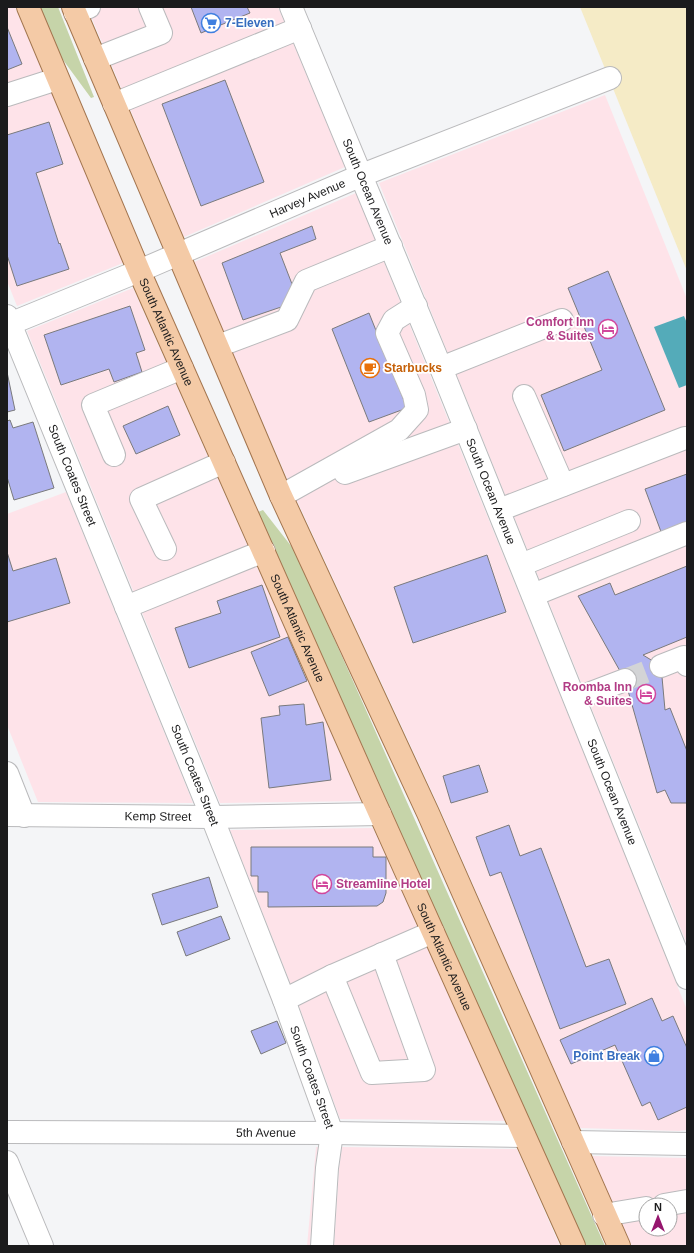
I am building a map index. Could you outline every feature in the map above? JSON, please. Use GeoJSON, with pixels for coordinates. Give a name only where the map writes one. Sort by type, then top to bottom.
{"type":"FeatureCollection","features":[{"type":"Feature","properties":{"kind":"main road","name":"South Atlantic Avenue"},"geometry":{"type":"LineString","coordinates":[[28,7],[139,271],[574,1246]]}},
{"type":"Feature","properties":{"kind":"main road"},"geometry":{"type":"LineString","coordinates":[[79,9],[95,59],[282,496],[431,820],[604,1215],[619,1246]]}},
{"type":"Feature","properties":{"kind":"street"},"geometry":{"type":"LineString","coordinates":[[95,59],[161,33],[150,7]]}},
{"type":"Feature","properties":{"kind":"street","name":"South Ocean Avenue"},"geometry":{"type":"LineString","coordinates":[[291,7],[416,306],[687,978]]}},
{"type":"Feature","properties":{"kind":"street"},"geometry":{"type":"LineString","coordinates":[[114,104],[300,28]]}},
{"type":"Feature","properties":{"kind":"street","name":"Harvey Avenue"},"geometry":{"type":"LineString","coordinates":[[8,321],[139,271],[362,175],[610,78]]}},
{"type":"Feature","properties":{"kind":"street"},"geometry":{"type":"LineString","coordinates":[[7,95],[57,79]]}},
{"type":"Feature","properties":{"kind":"street"},"geometry":{"type":"LineString","coordinates":[[218,346],[287,320],[306,281],[391,246]]}},
{"type":"Feature","properties":{"kind":"street"},"geometry":{"type":"LineString","coordinates":[[282,496],[399,430],[417,410],[414,395],[388,333],[394,320],[416,306]]}},
{"type":"Feature","properties":{"kind":"street"},"geometry":{"type":"LineString","coordinates":[[441,368],[562,320]]}},
{"type":"Feature","properties":{"kind":"street","name":"South Coates Street"},"geometry":{"type":"LineString","coordinates":[[8,321],[212,817],[284,1000],[332,1133],[327,1168],[322,1246]]}},
{"type":"Feature","properties":{"kind":"street"},"geometry":{"type":"LineString","coordinates":[[114,455],[93,405],[182,368]]}},
{"type":"Feature","properties":{"kind":"street"},"geometry":{"type":"LineString","coordinates":[[524,396],[563,485]]}},
{"type":"Feature","properties":{"kind":"street"},"geometry":{"type":"LineString","coordinates":[[282,496],[466,429]]}},
{"type":"Feature","properties":{"kind":"street"},"geometry":{"type":"LineString","coordinates":[[499,510],[685,438]]}},
{"type":"Feature","properties":{"kind":"street"},"geometry":{"type":"LineString","coordinates":[[164,549],[141,499],[224,462]]}},
{"type":"Feature","properties":{"kind":"street"},"geometry":{"type":"LineString","coordinates":[[521,565],[629,521]]}},
{"type":"Feature","properties":{"kind":"street"},"geometry":{"type":"LineString","coordinates":[[533,595],[687,533]]}},
{"type":"Feature","properties":{"kind":"street"},"geometry":{"type":"LineString","coordinates":[[126,607],[264,551]]}},
{"type":"Feature","properties":{"kind":"street"},"geometry":{"type":"LineString","coordinates":[[661,666],[684,657],[687,665]]}},
{"type":"Feature","properties":{"kind":"street"},"geometry":{"type":"LineString","coordinates":[[575,699],[625,680]]}},
{"type":"Feature","properties":{"kind":"street"},"geometry":{"type":"LineString","coordinates":[[7,773],[16,816]]}},
{"type":"Feature","properties":{"kind":"street","name":"Kemp Street"},"geometry":{"type":"LineString","coordinates":[[16,816],[212,817],[380,814]]}},
{"type":"Feature","properties":{"kind":"street"},"geometry":{"type":"LineString","coordinates":[[284,1000],[332,976],[433,932]]}},
{"type":"Feature","properties":{"kind":"street"},"geometry":{"type":"LineString","coordinates":[[332,976],[372,1073],[424,1070],[382,954]]}},
{"type":"Feature","properties":{"kind":"street","name":"5th Avenue"},"geometry":{"type":"LineString","coordinates":[[7,1132],[332,1133],[524,1136]]}},
{"type":"Feature","properties":{"kind":"street"},"geometry":{"type":"LineString","coordinates":[[573,1142],[687,1144]]}},
{"type":"Feature","properties":{"kind":"street"},"geometry":{"type":"LineString","coordinates":[[7,1162],[42,1246]]}},
{"type":"Feature","properties":{"kind":"street"},"geometry":{"type":"LineString","coordinates":[[604,1215],[638,1209]]}},
{"type":"Feature","properties":{"kind":"shaded area"},"geometry":{"type":"Polygon","coordinates":[[[7,7],[15,7],[123,263],[17,306],[7,281],[7,7]]]}},
{"type":"Feature","properties":{"kind":"shaded area"},"geometry":{"type":"Polygon","coordinates":[[[87,7],[278,7],[345,167],[184,237],[87,7]]]}},
{"type":"Feature","properties":{"kind":"shaded area"},"geometry":{"type":"Polygon","coordinates":[[[605,95],[687,299],[687,944],[379,183],[605,95]]]}},
{"type":"Feature","properties":{"kind":"shaded area"},"geometry":{"type":"Polygon","coordinates":[[[356,193],[687,1010],[687,1130],[580,1128],[439,807],[292,490],[194,262],[356,193]]]}},
{"type":"Feature","properties":{"kind":"shaded area"},"geometry":{"type":"Polygon","coordinates":[[[133,288],[361,801],[220,803],[27,331],[133,288]]]}},
{"type":"Feature","properties":{"kind":"shaded area"},"geometry":{"type":"Polygon","coordinates":[[[66,492],[193,803],[38,802],[7,725],[7,514],[66,492]]]}},
{"type":"Feature","properties":{"kind":"shaded area"},"geometry":{"type":"Polygon","coordinates":[[[373,828],[505,1121],[340,1119],[295,995],[230,830],[373,828]]]}},
{"type":"Feature","properties":{"kind":"shaded area"},"geometry":{"type":"Polygon","coordinates":[[[316,1147],[318,1147],[315,1167],[310,1246],[307,1246],[316,1147]]]}},
{"type":"Feature","properties":{"kind":"shaded area"},"geometry":{"type":"Polygon","coordinates":[[[342,1147],[517,1149],[560,1246],[334,1246],[339,1169],[342,1147]]]}},
{"type":"Feature","properties":{"kind":"shaded area"},"geometry":{"type":"Polygon","coordinates":[[[592,1156],[687,1158],[687,1246],[632,1246],[592,1156]]]}},
{"type":"Feature","properties":{"kind":"green space"},"geometry":{"type":"Polygon","coordinates":[[[38,7],[58,7],[94,97],[91,98],[55,49],[38,7]]]}},
{"type":"Feature","properties":{"kind":"green space"},"geometry":{"type":"Polygon","coordinates":[[[263,510],[295,551],[605,1246],[585,1246],[258,512],[263,510]]]}},
{"type":"Feature","properties":{"kind":"sand"},"geometry":{"type":"Polygon","coordinates":[[[580,7],[687,7],[687,271],[580,7]]]}},
{"type":"Feature","properties":{"kind":"water"},"geometry":{"type":"Polygon","coordinates":[[[684,316],[687,323],[687,385],[679,388],[654,327],[684,316]]]}},
{"type":"Feature","properties":{"kind":"building","name":"7-Eleven"},"geometry":{"type":"Polygon","coordinates":[[[191,7],[247,7],[250,13],[201,33],[191,7]]]}},
{"type":"Feature","properties":{"kind":"building"},"geometry":{"type":"Polygon","coordinates":[[[7,27],[22,64],[7,70],[7,27]]]}},
{"type":"Feature","properties":{"kind":"building"},"geometry":{"type":"Polygon","coordinates":[[[225,80],[264,182],[201,206],[162,104],[225,80]]]}},
{"type":"Feature","properties":{"kind":"building"},"geometry":{"type":"Polygon","coordinates":[[[49,122],[63,164],[36,173],[59,244],[60,243],[69,269],[17,286],[7,255],[7,135],[49,122]]]}},
{"type":"Feature","properties":{"kind":"building"},"geometry":{"type":"Polygon","coordinates":[[[312,226],[316,239],[280,253],[292,284],[284,306],[243,320],[222,263],[312,226]]]}},
{"type":"Feature","properties":{"kind":"building","name":"Comfort Inn & Suites"},"geometry":{"type":"Polygon","coordinates":[[[608,271],[665,410],[564,451],[541,395],[602,370],[568,288],[608,271]]]}},
{"type":"Feature","properties":{"kind":"building"},"geometry":{"type":"Polygon","coordinates":[[[130,306],[145,350],[136,353],[142,372],[114,382],[109,369],[61,385],[44,335],[130,306]]]}},
{"type":"Feature","properties":{"kind":"building","name":"Starbucks"},"geometry":{"type":"Polygon","coordinates":[[[369,313],[407,408],[369,422],[332,329],[369,313]]]}},
{"type":"Feature","properties":{"kind":"building"},"geometry":{"type":"Polygon","coordinates":[[[7,372],[15,410],[7,412],[7,372]]]}},
{"type":"Feature","properties":{"kind":"building"},"geometry":{"type":"Polygon","coordinates":[[[168,406],[180,435],[136,454],[123,426],[168,406]]]}},
{"type":"Feature","properties":{"kind":"building"},"geometry":{"type":"Polygon","coordinates":[[[10,420],[13,428],[33,422],[54,488],[14,500],[7,477],[7,421],[10,420]]]}},
{"type":"Feature","properties":{"kind":"building"},"geometry":{"type":"Polygon","coordinates":[[[687,474],[687,528],[663,537],[645,489],[687,474]]]}},
{"type":"Feature","properties":{"kind":"building"},"geometry":{"type":"Polygon","coordinates":[[[7,552],[13,571],[56,558],[70,603],[7,622],[7,552]]]}},
{"type":"Feature","properties":{"kind":"building"},"geometry":{"type":"Polygon","coordinates":[[[487,555],[506,612],[413,643],[394,587],[487,555]]]}},
{"type":"Feature","properties":{"kind":"building","name":"Roomba Inn & Suites"},"geometry":{"type":"Polygon","coordinates":[[[687,566],[687,637],[643,655],[661,666],[665,710],[670,708],[687,751],[687,803],[671,803],[665,790],[657,793],[625,680],[578,596],[610,583],[615,595],[687,566]]]}},
{"type":"Feature","properties":{"kind":"building"},"geometry":{"type":"Polygon","coordinates":[[[262,585],[280,637],[189,668],[175,628],[221,613],[217,601],[262,585]]]}},
{"type":"Feature","properties":{"kind":"building"},"geometry":{"type":"Polygon","coordinates":[[[288,637],[307,681],[269,696],[251,652],[288,637]]]}},
{"type":"Feature","properties":{"kind":"building"},"geometry":{"type":"Polygon","coordinates":[[[304,704],[306,725],[323,722],[331,780],[269,788],[261,718],[280,715],[279,706],[304,704]]]}},
{"type":"Feature","properties":{"kind":"building"},"geometry":{"type":"Polygon","coordinates":[[[479,765],[488,792],[451,803],[443,776],[479,765]]]}},
{"type":"Feature","properties":{"kind":"building"},"geometry":{"type":"Polygon","coordinates":[[[509,825],[520,856],[541,848],[586,967],[609,959],[626,1004],[560,1029],[501,872],[490,876],[476,837],[509,825]]]}},
{"type":"Feature","properties":{"kind":"building","name":"Streamline Hotel"},"geometry":{"type":"Polygon","coordinates":[[[251,847],[373,847],[373,857],[386,857],[386,893],[383,902],[377,906],[268,907],[268,892],[258,892],[258,876],[251,876],[251,847]]]}},
{"type":"Feature","properties":{"kind":"building"},"geometry":{"type":"Polygon","coordinates":[[[209,877],[218,907],[162,925],[152,894],[209,877]]]}},
{"type":"Feature","properties":{"kind":"building"},"geometry":{"type":"Polygon","coordinates":[[[221,916],[230,939],[186,956],[177,932],[221,916]]]}},
{"type":"Feature","properties":{"kind":"building","name":"Point Break"},"geometry":{"type":"Polygon","coordinates":[[[652,998],[662,1021],[673,1016],[687,1048],[687,1107],[658,1120],[650,1102],[642,1106],[615,1045],[571,1064],[560,1040],[652,998]]]}},
{"type":"Feature","properties":{"kind":"building"},"geometry":{"type":"Polygon","coordinates":[[[277,1021],[286,1043],[261,1054],[251,1031],[277,1021]]]}},
{"type":"Feature","properties":{"kind":"tunnel"},"geometry":{"type":"LineString","coordinates":[[625,680],[661,666]]}},
{"type":"Feature","properties":{"kind":"place","name":"7-Eleven"},"geometry":{"type":"Point","coordinates":[211,23]}},
{"type":"Feature","properties":{"kind":"place","name":"Comfort Inn & Suites"},"geometry":{"type":"Point","coordinates":[608,329]}},
{"type":"Feature","properties":{"kind":"place","name":"Starbucks"},"geometry":{"type":"Point","coordinates":[370,368]}},
{"type":"Feature","properties":{"kind":"place","name":"Roomba Inn & Suites"},"geometry":{"type":"Point","coordinates":[646,694]}},
{"type":"Feature","properties":{"kind":"place","name":"Streamline Hotel"},"geometry":{"type":"Point","coordinates":[322,884]}},
{"type":"Feature","properties":{"kind":"place","name":"Point Break"},"geometry":{"type":"Point","coordinates":[654,1056]}}]}
